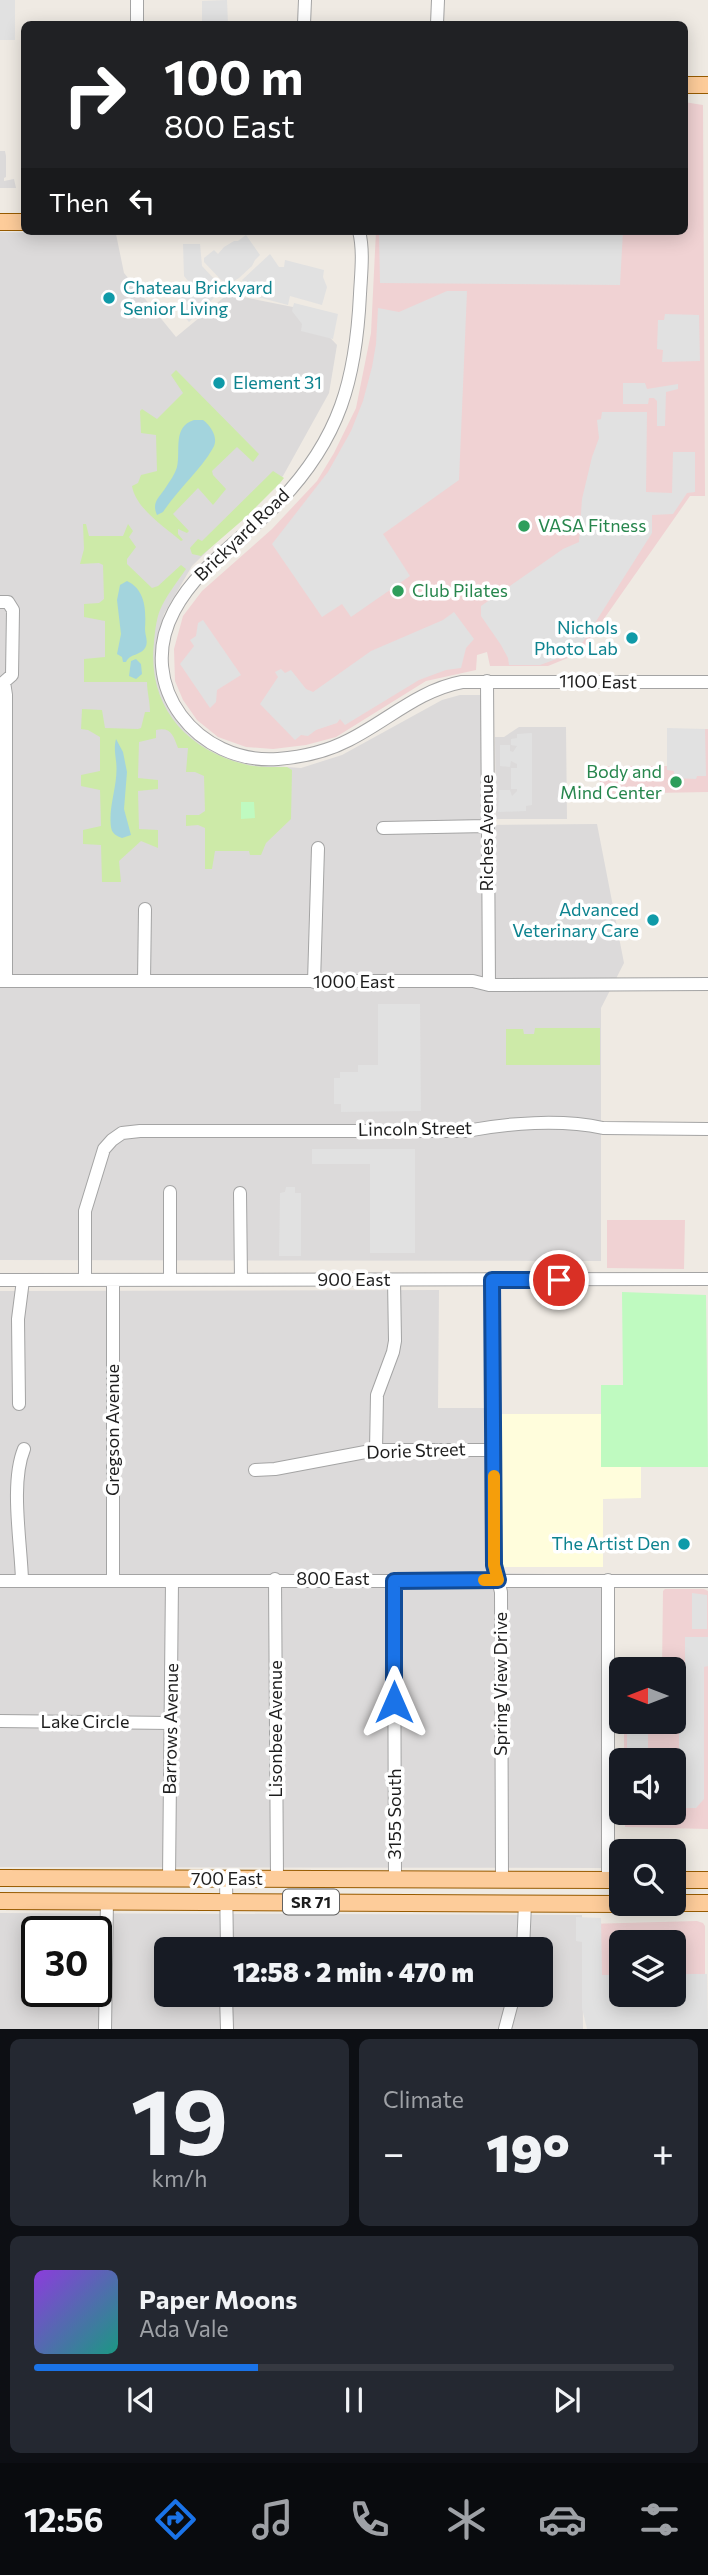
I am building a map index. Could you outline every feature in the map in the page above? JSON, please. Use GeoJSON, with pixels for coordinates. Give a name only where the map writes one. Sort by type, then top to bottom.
{"type":"FeatureCollection","features":[{"type":"Feature","properties":{"kind":"main road"},"geometry":{"type":"LineString","coordinates":[[688,85],[708,85]]}},
{"type":"Feature","properties":{"kind":"main road"},"geometry":{"type":"LineString","coordinates":[[0,222],[21,222]]}},
{"type":"Feature","properties":{"kind":"main road","name":"700 East"},"geometry":{"type":"LineString","coordinates":[[0,1878],[609,1880]]}},
{"type":"Feature","properties":{"kind":"main road"},"geometry":{"type":"LineString","coordinates":[[686,1880],[708,1880]]}},
{"type":"Feature","properties":{"kind":"main road","name":"700 East"},"geometry":{"type":"LineString","coordinates":[[0,1901],[609,1904]]}},
{"type":"Feature","properties":{"kind":"main road"},"geometry":{"type":"LineString","coordinates":[[686,1903],[708,1903]]}},
{"type":"Feature","properties":{"kind":"street"},"geometry":{"type":"LineString","coordinates":[[137,0],[137,21]]}},
{"type":"Feature","properties":{"kind":"street"},"geometry":{"type":"LineString","coordinates":[[304,21],[305,0]]}},
{"type":"Feature","properties":{"kind":"street"},"geometry":{"type":"LineString","coordinates":[[437,21],[438,0]]}},
{"type":"Feature","properties":{"kind":"street","name":"Brickyard Road"},"geometry":{"type":"LineString","coordinates":[[359,235],[361,254],[356,351],[349,383],[335,420],[314,459],[295,485],[197,576],[186,591],[172,613],[164,642],[165,681],[176,708],[201,737],[226,752],[266,760],[296,757],[333,748],[439,688],[462,682],[487,681]]}},
{"type":"Feature","properties":{"kind":"street"},"geometry":{"type":"LineString","coordinates":[[0,602],[8,602],[12,610],[12,675],[2,681],[6,695],[3,981]]}},
{"type":"Feature","properties":{"kind":"street","name":"1100 East"},"geometry":{"type":"LineString","coordinates":[[487,681],[708,682]]}},
{"type":"Feature","properties":{"kind":"street","name":"Riches Avenue"},"geometry":{"type":"LineString","coordinates":[[487,681],[489,985]]}},
{"type":"Feature","properties":{"kind":"street"},"geometry":{"type":"LineString","coordinates":[[383,828],[487,826]]}},
{"type":"Feature","properties":{"kind":"street"},"geometry":{"type":"LineString","coordinates":[[314,982],[318,848]]}},
{"type":"Feature","properties":{"kind":"street"},"geometry":{"type":"LineString","coordinates":[[144,981],[145,909]]}},
{"type":"Feature","properties":{"kind":"street","name":"1000 East"},"geometry":{"type":"LineString","coordinates":[[3,981],[708,984]]}},
{"type":"Feature","properties":{"kind":"street","name":"Lincoln Street"},"geometry":{"type":"LineString","coordinates":[[85,1280],[85,1210],[104,1149],[122,1133],[466,1131],[490,1125],[708,1129]]}},
{"type":"Feature","properties":{"kind":"street"},"geometry":{"type":"LineString","coordinates":[[170,1192],[170,1280]]}},
{"type":"Feature","properties":{"kind":"street"},"geometry":{"type":"LineString","coordinates":[[240,1193],[241,1280]]}},
{"type":"Feature","properties":{"kind":"street","name":"900 East"},"geometry":{"type":"LineString","coordinates":[[0,1280],[708,1279]]}},
{"type":"Feature","properties":{"kind":"street"},"geometry":{"type":"LineString","coordinates":[[19,1404],[18,1319],[23,1280]]}},
{"type":"Feature","properties":{"kind":"street","name":"Gregson Avenue"},"geometry":{"type":"LineString","coordinates":[[113,1280],[114,1580]]}},
{"type":"Feature","properties":{"kind":"street"},"geometry":{"type":"LineString","coordinates":[[376,1450],[376,1395],[395,1340],[394,1280]]}},
{"type":"Feature","properties":{"kind":"street","name":"Spring View Drive"},"geometry":{"type":"LineString","coordinates":[[492,1280],[494,1565],[501,1592],[502,1879]]}},
{"type":"Feature","properties":{"kind":"street"},"geometry":{"type":"LineString","coordinates":[[22,1580],[19,1547],[19,1463],[24,1449]]}},
{"type":"Feature","properties":{"kind":"street","name":"Dorie Street"},"geometry":{"type":"LineString","coordinates":[[256,1470],[275,1469],[376,1450],[494,1450]]}},
{"type":"Feature","properties":{"kind":"street","name":"Lisonbee Avenue"},"geometry":{"type":"LineString","coordinates":[[275,1579],[277,1879]]}},
{"type":"Feature","properties":{"kind":"street"},"geometry":{"type":"LineString","coordinates":[[608,1580],[614,1839]]}},
{"type":"Feature","properties":{"kind":"street","name":"800 East"},"geometry":{"type":"LineString","coordinates":[[0,1581],[708,1581]]}},
{"type":"Feature","properties":{"kind":"street","name":"Barrows Avenue"},"geometry":{"type":"LineString","coordinates":[[169,1878],[172,1581]]}},
{"type":"Feature","properties":{"kind":"street","name":"3155 South"},"geometry":{"type":"LineString","coordinates":[[394,1581],[395,1879]]}},
{"type":"Feature","properties":{"kind":"street","name":"Lake Circle"},"geometry":{"type":"LineString","coordinates":[[0,1721],[171,1723]]}},
{"type":"Feature","properties":{"kind":"street"},"geometry":{"type":"LineString","coordinates":[[226,1880],[227,1937]]}},
{"type":"Feature","properties":{"kind":"street"},"geometry":{"type":"LineString","coordinates":[[105,2029],[107,1902]]}},
{"type":"Feature","properties":{"kind":"street"},"geometry":{"type":"LineString","coordinates":[[524,1937],[525,1903]]}},
{"type":"Feature","properties":{"kind":"street"},"geometry":{"type":"LineString","coordinates":[[226,2007],[227,2029]]}},
{"type":"Feature","properties":{"kind":"street"},"geometry":{"type":"LineString","coordinates":[[505,2029],[511,2007]]}},
{"type":"Feature","properties":{"kind":"shaded area"},"geometry":{"type":"Polygon","coordinates":[[[0,0],[15,0],[15,40],[0,40],[0,0]]]}},
{"type":"Feature","properties":{"kind":"shaded area"},"geometry":{"type":"Polygon","coordinates":[[[227,0],[228,21],[202,21],[202,1],[227,0]]]}},
{"type":"Feature","properties":{"kind":"shaded area"},"geometry":{"type":"Polygon","coordinates":[[[688,103],[703,105],[705,496],[690,496],[580,653],[548,666],[490,666],[487,652],[477,655],[476,670],[426,681],[336,737],[306,745],[273,749],[246,747],[218,737],[197,720],[183,700],[175,681],[174,649],[183,616],[202,591],[272,529],[317,481],[356,408],[371,333],[376,235],[688,235],[688,103]]]}},
{"type":"Feature","properties":{"kind":"shaded area"},"geometry":{"type":"Polygon","coordinates":[[[0,151],[5,151],[6,156],[4,181],[14,179],[16,188],[0,188],[0,151]]]}},
{"type":"Feature","properties":{"kind":"shaded area"},"geometry":{"type":"Polygon","coordinates":[[[0,232],[21,232],[21,235],[116,235],[124,273],[176,337],[228,294],[303,309],[337,345],[329,393],[283,476],[192,566],[164,614],[156,643],[157,669],[161,691],[184,729],[196,741],[217,754],[244,764],[301,768],[342,755],[442,700],[460,695],[483,695],[482,825],[597,824],[624,963],[601,1008],[601,1261],[0,1260],[0,232]]]}},
{"type":"Feature","properties":{"kind":"shaded area"},"geometry":{"type":"Polygon","coordinates":[[[246,235],[260,255],[239,278],[229,284],[223,282],[204,262],[204,258],[214,250],[218,254],[224,247],[246,235]]]}},
{"type":"Feature","properties":{"kind":"shaded area"},"geometry":{"type":"Polygon","coordinates":[[[379,235],[623,235],[620,285],[380,283],[379,235]]]}},
{"type":"Feature","properties":{"kind":"shaded area"},"geometry":{"type":"Polygon","coordinates":[[[183,244],[200,244],[202,266],[217,282],[212,291],[216,296],[189,322],[182,314],[182,305],[178,300],[193,287],[184,276],[183,244]]]}},
{"type":"Feature","properties":{"kind":"shaded area"},"geometry":{"type":"Polygon","coordinates":[[[270,254],[279,267],[284,267],[285,260],[324,270],[323,277],[327,287],[322,305],[290,296],[288,305],[246,294],[247,286],[242,280],[270,254]]]}},
{"type":"Feature","properties":{"kind":"shaded area"},"geometry":{"type":"Polygon","coordinates":[[[447,291],[467,291],[459,480],[383,534],[410,576],[351,617],[342,604],[322,617],[272,544],[328,472],[351,431],[372,367],[378,308],[399,312],[447,291]]]}},
{"type":"Feature","properties":{"kind":"shaded area"},"geometry":{"type":"Polygon","coordinates":[[[294,303],[338,314],[333,339],[301,331],[302,324],[292,311],[294,303]]]}},
{"type":"Feature","properties":{"kind":"shaded area"},"geometry":{"type":"Polygon","coordinates":[[[665,314],[699,315],[700,361],[662,362],[663,350],[657,349],[658,320],[664,320],[665,314]]]}},
{"type":"Feature","properties":{"kind":"shaded area"},"geometry":{"type":"Polygon","coordinates":[[[623,383],[645,383],[647,389],[678,384],[678,389],[666,392],[665,426],[657,426],[657,401],[654,398],[649,398],[648,404],[623,404],[623,383]]]}},
{"type":"Feature","properties":{"kind":"shaded area"},"geometry":{"type":"Polygon","coordinates":[[[602,412],[647,412],[646,492],[672,493],[673,452],[695,452],[695,492],[687,493],[673,514],[652,515],[652,533],[581,645],[562,657],[540,665],[509,665],[501,645],[481,616],[481,606],[563,549],[579,542],[582,499],[599,438],[597,420],[601,419],[602,412]]]}},
{"type":"Feature","properties":{"kind":"shaded area"},"geometry":{"type":"Polygon","coordinates":[[[454,612],[474,639],[466,648],[461,668],[446,670],[419,680],[345,725],[340,719],[337,723],[316,730],[308,736],[301,735],[295,740],[260,704],[278,677],[275,672],[281,669],[285,673],[291,670],[306,689],[313,692],[371,651],[443,620],[454,612]]]}},
{"type":"Feature","properties":{"kind":"shaded area"},"geometry":{"type":"Polygon","coordinates":[[[203,620],[241,675],[217,690],[216,702],[210,708],[180,664],[194,646],[190,640],[196,636],[198,623],[203,620]]]}},
{"type":"Feature","properties":{"kind":"shaded area"},"geometry":{"type":"Polygon","coordinates":[[[519,727],[566,727],[567,819],[496,819],[495,737],[504,737],[519,727]]]}},
{"type":"Feature","properties":{"kind":"shaded area"},"geometry":{"type":"Polygon","coordinates":[[[667,728],[705,729],[706,776],[697,776],[696,779],[674,778],[674,771],[667,770],[667,728]]]}},
{"type":"Feature","properties":{"kind":"shaded area"},"geometry":{"type":"Polygon","coordinates":[[[708,729],[708,792],[600,794],[600,766],[668,766],[668,730],[708,729]]]}},
{"type":"Feature","properties":{"kind":"shaded area"},"geometry":{"type":"Polygon","coordinates":[[[532,733],[532,805],[526,806],[526,811],[498,812],[499,790],[510,790],[512,796],[517,791],[511,789],[511,768],[517,768],[517,764],[511,761],[510,767],[500,766],[500,745],[510,745],[510,751],[513,752],[517,746],[511,745],[511,739],[517,738],[517,734],[532,733]]]}},
{"type":"Feature","properties":{"kind":"shaded area"},"geometry":{"type":"Polygon","coordinates":[[[378,1004],[420,1004],[421,1111],[341,1112],[341,1104],[334,1104],[334,1078],[340,1078],[340,1072],[358,1072],[358,1065],[378,1065],[378,1004]]]}},
{"type":"Feature","properties":{"kind":"shaded area"},"geometry":{"type":"Polygon","coordinates":[[[312,1149],[415,1149],[415,1253],[370,1253],[370,1164],[312,1164],[312,1149]]]}},
{"type":"Feature","properties":{"kind":"shaded area"},"geometry":{"type":"Polygon","coordinates":[[[286,1187],[295,1187],[295,1193],[301,1193],[301,1256],[279,1256],[280,1193],[285,1192],[286,1187]]]}},
{"type":"Feature","properties":{"kind":"shaded area"},"geometry":{"type":"Polygon","coordinates":[[[607,1220],[685,1220],[684,1269],[607,1268],[607,1220]]]}},
{"type":"Feature","properties":{"kind":"shaded area"},"geometry":{"type":"Polygon","coordinates":[[[439,1290],[438,1408],[492,1408],[492,1573],[601,1575],[603,1868],[0,1867],[0,1291],[439,1290]]]}},
{"type":"Feature","properties":{"kind":"shaded area"},"geometry":{"type":"Polygon","coordinates":[[[502,1414],[601,1414],[601,1467],[641,1467],[641,1498],[603,1499],[603,1567],[502,1567],[502,1414]]]}},
{"type":"Feature","properties":{"kind":"shaded area"},"geometry":{"type":"Polygon","coordinates":[[[663,1591],[708,1591],[708,1829],[625,1827],[686,1825],[686,1748],[624,1748],[624,1734],[686,1734],[686,1657],[662,1657],[663,1591]]]}},
{"type":"Feature","properties":{"kind":"shaded area"},"geometry":{"type":"Polygon","coordinates":[[[692,1593],[707,1595],[707,1629],[692,1629],[692,1593]]]}},
{"type":"Feature","properties":{"kind":"shaded area"},"geometry":{"type":"Polygon","coordinates":[[[685,1637],[708,1637],[708,1666],[704,1667],[704,1799],[696,1808],[686,1808],[686,1748],[679,1748],[679,1734],[686,1734],[685,1637]]]}},
{"type":"Feature","properties":{"kind":"shaded area"},"geometry":{"type":"Polygon","coordinates":[[[627,1734],[648,1734],[648,1748],[627,1748],[627,1734]]]}},
{"type":"Feature","properties":{"kind":"shaded area"},"geometry":{"type":"Polygon","coordinates":[[[0,1913],[582,1915],[583,2029],[0,2029],[0,1913]]]}},
{"type":"Feature","properties":{"kind":"shaded area"},"geometry":{"type":"Polygon","coordinates":[[[576,1917],[601,1918],[602,1975],[609,1975],[609,2007],[686,2007],[686,1974],[707,1974],[708,2029],[587,2029],[582,2008],[582,1942],[576,1941],[576,1917]]]}},
{"type":"Feature","properties":{"kind":"shaded area"},"geometry":{"type":"Polygon","coordinates":[[[703,1923],[705,2029],[587,2029],[587,1924],[703,1923]]]}},
{"type":"Feature","properties":{"kind":"green space"},"geometry":{"type":"Polygon","coordinates":[[[176,370],[259,454],[253,462],[237,447],[212,471],[226,489],[213,505],[198,488],[173,514],[189,531],[187,533],[178,529],[183,540],[181,541],[145,510],[132,486],[138,483],[141,475],[157,471],[156,435],[141,433],[140,411],[142,409],[157,419],[183,393],[171,375],[176,370]]]}},
{"type":"Feature","properties":{"kind":"green space"},"geometry":{"type":"Polygon","coordinates":[[[273,471],[284,478],[280,483],[201,556],[192,554],[190,548],[198,539],[202,541],[273,471]]]}},
{"type":"Feature","properties":{"kind":"green space"},"geometry":{"type":"Polygon","coordinates":[[[83,524],[86,524],[89,536],[123,536],[128,524],[133,531],[129,537],[136,547],[127,559],[127,564],[152,588],[158,586],[181,565],[186,569],[165,600],[158,618],[153,665],[157,686],[174,721],[204,747],[244,764],[287,767],[292,770],[291,819],[266,843],[261,855],[250,855],[249,851],[215,851],[212,869],[205,869],[205,828],[198,825],[186,826],[186,815],[199,815],[205,811],[204,776],[186,772],[188,748],[178,748],[173,736],[161,729],[156,730],[156,738],[139,742],[138,778],[158,780],[158,789],[138,791],[139,829],[158,830],[158,848],[141,841],[119,861],[121,882],[102,882],[101,845],[83,844],[83,830],[101,826],[100,790],[81,786],[81,775],[100,771],[100,737],[81,729],[82,709],[102,710],[105,728],[138,729],[141,728],[145,712],[150,712],[150,708],[147,682],[84,682],[84,659],[105,657],[105,621],[84,617],[84,604],[99,603],[104,599],[103,565],[80,564],[84,549],[83,524]]]}},
{"type":"Feature","properties":{"kind":"green space"},"geometry":{"type":"Polygon","coordinates":[[[241,802],[254,802],[255,818],[241,819],[241,802]]]}},
{"type":"Feature","properties":{"kind":"green space"},"geometry":{"type":"Polygon","coordinates":[[[535,1028],[600,1028],[600,1065],[506,1065],[506,1029],[523,1029],[524,1034],[534,1034],[535,1028]]]}},
{"type":"Feature","properties":{"kind":"green space"},"geometry":{"type":"Polygon","coordinates":[[[622,1292],[706,1295],[708,1467],[601,1467],[601,1385],[623,1385],[622,1292]]]}},
{"type":"Feature","properties":{"kind":"water"},"geometry":{"type":"Polygon","coordinates":[[[203,420],[209,425],[215,436],[215,444],[163,512],[157,515],[156,503],[177,467],[180,434],[187,423],[203,420]]]}},
{"type":"Feature","properties":{"kind":"water"},"geometry":{"type":"Polygon","coordinates":[[[127,581],[138,590],[144,602],[147,642],[142,651],[123,662],[122,657],[117,654],[121,634],[117,600],[120,585],[127,581]]]}},
{"type":"Feature","properties":{"kind":"water"},"geometry":{"type":"Polygon","coordinates":[[[136,659],[141,664],[142,674],[136,679],[129,676],[131,661],[136,659]]]}},
{"type":"Feature","properties":{"kind":"water"},"geometry":{"type":"Polygon","coordinates":[[[116,739],[123,752],[127,772],[124,809],[131,835],[122,838],[112,831],[110,819],[117,769],[116,739]]]}},
{"type":"Feature","properties":{"kind":"slow traffic"},"geometry":{"type":"LineString","coordinates":[[484,1580],[498,1580],[494,1569],[494,1476]]}},
{"type":"Feature","properties":{"kind":"place","name":"Chateau Brickyard Senior Living"},"geometry":{"type":"Point","coordinates":[109,298]}},
{"type":"Feature","properties":{"kind":"place","name":"Element 31"},"geometry":{"type":"Point","coordinates":[219,383]}},
{"type":"Feature","properties":{"kind":"place","name":"VASA Fitness"},"geometry":{"type":"Point","coordinates":[524,526]}},
{"type":"Feature","properties":{"kind":"place","name":"Club Pilates"},"geometry":{"type":"Point","coordinates":[398,591]}},
{"type":"Feature","properties":{"kind":"place","name":"Nichols Photo Lab"},"geometry":{"type":"Point","coordinates":[632,638]}},
{"type":"Feature","properties":{"kind":"place","name":"Body and Mind Center"},"geometry":{"type":"Point","coordinates":[676,782]}},
{"type":"Feature","properties":{"kind":"place","name":"Advanced Veterinary Care"},"geometry":{"type":"Point","coordinates":[653,920]}},
{"type":"Feature","properties":{"kind":"place","name":"The Artist Den"},"geometry":{"type":"Point","coordinates":[684,1544]}},
{"type":"Feature","properties":{"kind":"route"},"geometry":{"type":"LineString","coordinates":[[394,1702],[394,1581],[498,1580],[494,1569],[492,1280],[559,1280]]}}]}
